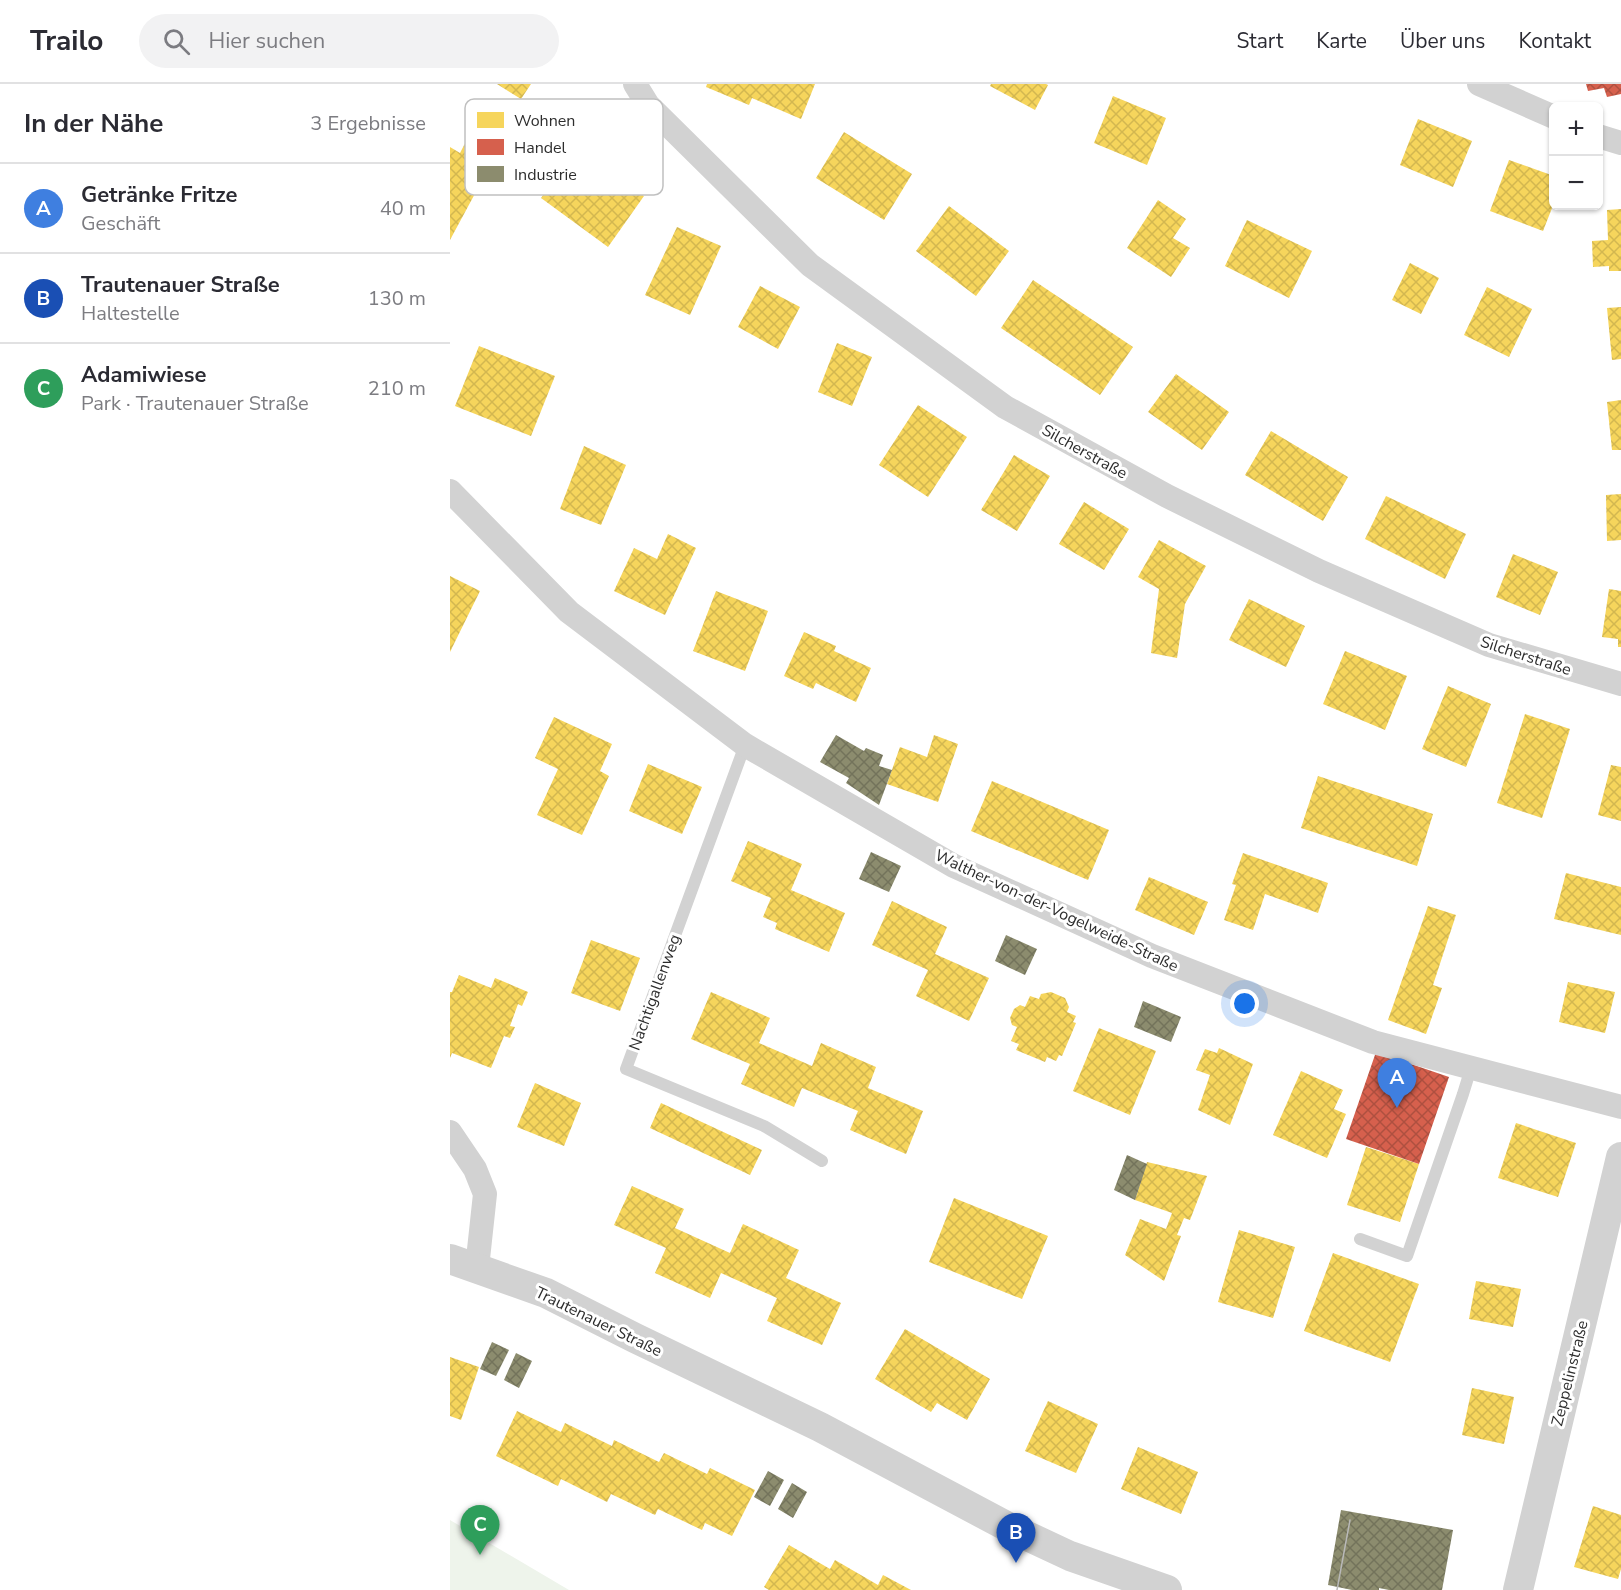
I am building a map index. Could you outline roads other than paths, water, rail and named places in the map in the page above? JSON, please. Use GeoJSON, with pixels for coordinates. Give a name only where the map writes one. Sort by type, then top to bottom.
{"type":"FeatureCollection","features":[{"type":"Feature","properties":{"kind":"street","name":"Silcherstraße"},"geometry":{"type":"LineString","coordinates":[[635,84],[644,99]]}},
{"type":"Feature","properties":{"kind":"street"},"geometry":{"type":"LineString","coordinates":[[1479,84],[1549,115]]}},
{"type":"Feature","properties":{"kind":"street","name":"Silcherstraße"},"geometry":{"type":"LineString","coordinates":[[663,120],[810,266],[1005,407],[1167,496],[1319,571],[1489,645],[1621,684]]}},
{"type":"Feature","properties":{"kind":"street"},"geometry":{"type":"LineString","coordinates":[[1603,137],[1621,142]]}},
{"type":"Feature","properties":{"kind":"street","name":"Walther-von-der-Vogelweide-Straße"},"geometry":{"type":"LineString","coordinates":[[450,491],[569,612],[745,746],[954,866],[1152,956],[1372,1042],[1621,1107]]}},
{"type":"Feature","properties":{"kind":"street"},"geometry":{"type":"LineString","coordinates":[[450,1131],[475,1169],[485,1194],[464,1263]]}},
{"type":"Feature","properties":{"kind":"street","name":"Zeppelinstraße"},"geometry":{"type":"LineString","coordinates":[[1518,1590],[1621,1157]]}},
{"type":"Feature","properties":{"kind":"street","name":"Trautenauer Straße"},"geometry":{"type":"LineString","coordinates":[[464,1263],[546,1293],[820,1427],[1010,1528],[1070,1556],[1167,1590]]}},
{"type":"Feature","properties":{"kind":"lane","name":"Nachtigallenweg"},"geometry":{"type":"LineString","coordinates":[[745,746],[626,1068],[764,1126],[822,1161]]}},
{"type":"Feature","properties":{"kind":"lane"},"geometry":{"type":"LineString","coordinates":[[1360,1239],[1407,1256],[1471,1068]]}},
{"type":"Feature","properties":{"kind":"tram line"},"geometry":{"type":"LineString","coordinates":[[1337,1590],[1350,1520]]}},
{"type":"Feature","properties":{"kind":"place","name":"Getränke Fritze"},"geometry":{"type":"Point","coordinates":[1397,1108]}},
{"type":"Feature","properties":{"kind":"place","name":"Adamiwiese"},"geometry":{"type":"Point","coordinates":[480,1555]}},
{"type":"Feature","properties":{"kind":"place","name":"Trautenauer Straße"},"geometry":{"type":"Point","coordinates":[1016,1563]}}]}
